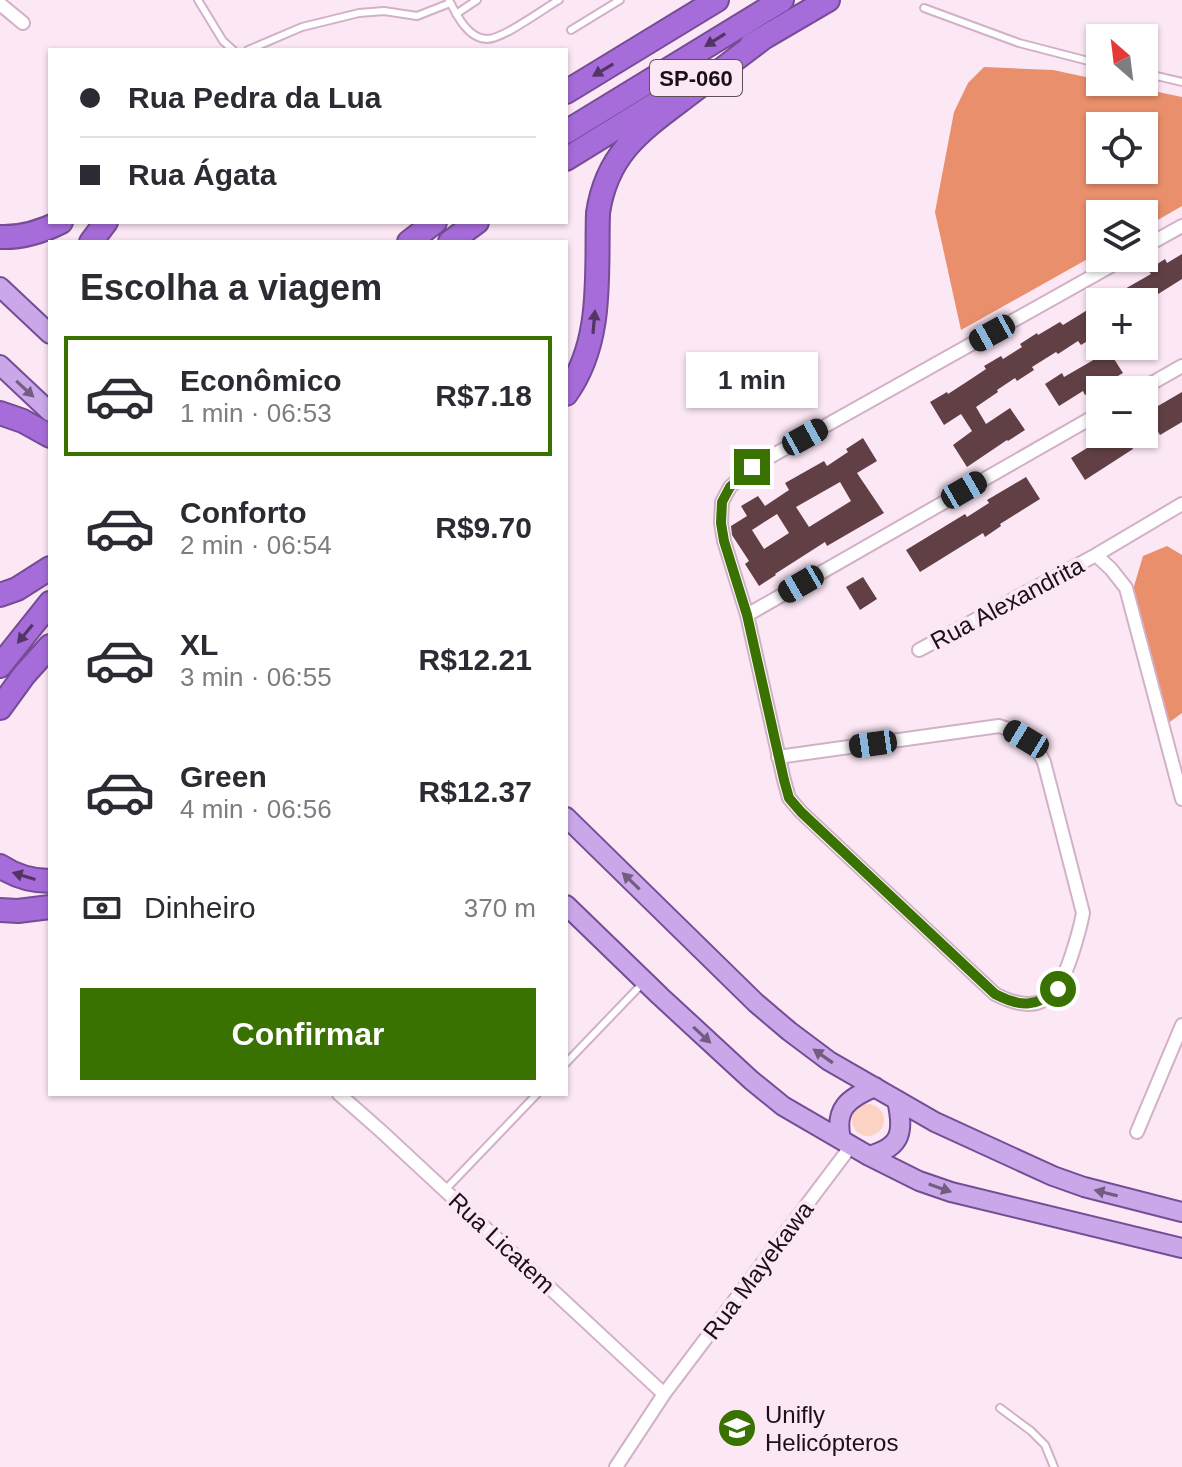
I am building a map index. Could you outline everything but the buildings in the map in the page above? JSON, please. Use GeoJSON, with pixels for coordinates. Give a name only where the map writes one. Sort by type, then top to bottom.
{"type":"FeatureCollection","features":[{"type":"Feature","properties":{"kind":"highway"},"geometry":{"type":"LineString","coordinates":[[568,91],[717,0]]}},
{"type":"Feature","properties":{"kind":"highway","name":"SP-060"},"geometry":{"type":"LineString","coordinates":[[568,131],[782,0]]}},
{"type":"Feature","properties":{"kind":"highway","name":"SP-060"},"geometry":{"type":"LineString","coordinates":[[568,158],[828,0]]}},
{"type":"Feature","properties":{"kind":"highway"},"geometry":{"type":"LineString","coordinates":[[568,391],[580,372],[594,326],[598,213],[609,172],[624,148],[644,128],[762,39]]}},
{"type":"Feature","properties":{"kind":"highway"},"geometry":{"type":"LineString","coordinates":[[0,237],[35,233],[56,224]]}},
{"type":"Feature","properties":{"kind":"highway"},"geometry":{"type":"LineString","coordinates":[[398,240],[414,224]]}},
{"type":"Feature","properties":{"kind":"highway"},"geometry":{"type":"LineString","coordinates":[[412,240],[432,224]]}},
{"type":"Feature","properties":{"kind":"highway"},"geometry":{"type":"LineString","coordinates":[[453,240],[474,224]]}},
{"type":"Feature","properties":{"kind":"highway"},"geometry":{"type":"LineString","coordinates":[[0,413],[48,435]]}},
{"type":"Feature","properties":{"kind":"highway"},"geometry":{"type":"LineString","coordinates":[[0,595],[17,589],[48,569]]}},
{"type":"Feature","properties":{"kind":"highway"},"geometry":{"type":"LineString","coordinates":[[0,666],[48,606]]}},
{"type":"Feature","properties":{"kind":"highway"},"geometry":{"type":"LineString","coordinates":[[0,708],[48,648]]}},
{"type":"Feature","properties":{"kind":"highway"},"geometry":{"type":"LineString","coordinates":[[0,721],[24,675]]}},
{"type":"Feature","properties":{"kind":"highway"},"geometry":{"type":"LineString","coordinates":[[0,866],[18,876],[48,881]]}},
{"type":"Feature","properties":{"kind":"highway"},"geometry":{"type":"LineString","coordinates":[[0,910],[48,907]]}},
{"type":"Feature","properties":{"kind":"main road"},"geometry":{"type":"LineString","coordinates":[[0,287],[48,332]]}},
{"type":"Feature","properties":{"kind":"main road"},"geometry":{"type":"LineString","coordinates":[[0,365],[48,410]]}},
{"type":"Feature","properties":{"kind":"main road"},"geometry":{"type":"LineString","coordinates":[[568,819],[767,1012],[829,1061],[935,1122],[1053,1176],[1182,1212]]}},
{"type":"Feature","properties":{"kind":"main road"},"geometry":{"type":"LineString","coordinates":[[568,907],[751,1080],[783,1106],[869,1156],[919,1181],[951,1192],[1182,1248]]}},
{"type":"Feature","properties":{"kind":"main road"},"geometry":{"type":"LineString","coordinates":[[846,1143],[840,1117],[847,1103],[856,1095],[875,1087]]}},
{"type":"Feature","properties":{"kind":"main road"},"geometry":{"type":"LineString","coordinates":[[869,1156],[884,1152],[899,1137],[901,1123],[897,1100]]}},
{"type":"Feature","properties":{"kind":"street"},"geometry":{"type":"LineString","coordinates":[[0,4],[23,23]]}},
{"type":"Feature","properties":{"kind":"street"},"geometry":{"type":"LineString","coordinates":[[1158,239],[1182,226]]}},
{"type":"Feature","properties":{"kind":"street"},"geometry":{"type":"LineString","coordinates":[[778,757],[999,726],[1026,739],[1044,762],[1083,913],[1080,930],[1058,989],[1046,999],[1027,1005],[995,994],[789,798],[778,757],[747,615],[724,541],[722,502],[730,487],[752,467],[1100,272]]}},
{"type":"Feature","properties":{"kind":"street"},"geometry":{"type":"LineString","coordinates":[[1158,380],[1182,366]]}},
{"type":"Feature","properties":{"kind":"street"},"geometry":{"type":"LineString","coordinates":[[747,615],[1086,421]]}},
{"type":"Feature","properties":{"kind":"street","name":"Rua Alexandrita"},"geometry":{"type":"LineString","coordinates":[[919,650],[1096,555],[1182,504]]}},
{"type":"Feature","properties":{"kind":"street"},"geometry":{"type":"LineString","coordinates":[[1096,555],[1126,588],[1182,799]]}},
{"type":"Feature","properties":{"kind":"street"},"geometry":{"type":"LineString","coordinates":[[1137,1132],[1177,1050],[1182,1025]]}},
{"type":"Feature","properties":{"kind":"street","name":"Rua Licatem"},"geometry":{"type":"LineString","coordinates":[[341,1096],[664,1394]]}},
{"type":"Feature","properties":{"kind":"street","name":"Rua Mayekawa"},"geometry":{"type":"LineString","coordinates":[[616,1467],[664,1394],[846,1143]]}},
{"type":"Feature","properties":{"kind":"lane"},"geometry":{"type":"LineString","coordinates":[[198,0],[223,41],[231,48]]}},
{"type":"Feature","properties":{"kind":"lane"},"geometry":{"type":"LineString","coordinates":[[456,14],[477,0]]}},
{"type":"Feature","properties":{"kind":"lane"},"geometry":{"type":"LineString","coordinates":[[253,48],[302,27],[359,13],[384,11],[417,16],[449,1],[472,34],[485,39],[501,35],[559,0]]}},
{"type":"Feature","properties":{"kind":"lane"},"geometry":{"type":"LineString","coordinates":[[571,30],[620,0]]}},
{"type":"Feature","properties":{"kind":"lane"},"geometry":{"type":"LineString","coordinates":[[924,8],[1019,43],[1086,60]]}},
{"type":"Feature","properties":{"kind":"lane"},"geometry":{"type":"LineString","coordinates":[[1158,76],[1182,82]]}},
{"type":"Feature","properties":{"kind":"lane"},"geometry":{"type":"LineString","coordinates":[[568,1061],[645,982]]}},
{"type":"Feature","properties":{"kind":"lane"},"geometry":{"type":"LineString","coordinates":[[445,1190],[535,1096]]}},
{"type":"Feature","properties":{"kind":"lane"},"geometry":{"type":"LineString","coordinates":[[1000,1408],[1045,1445],[1054,1467]]}},
{"type":"Feature","properties":{"kind":"shaded area"},"geometry":{"type":"Polygon","coordinates":[[[984,67],[1053,70],[1086,77],[1086,96],[1158,96],[1158,92],[1182,97],[1182,206],[1158,220],[1158,200],[1086,200],[1086,260],[961,330],[935,212],[954,112],[968,83],[984,67]]]}},
{"type":"Feature","properties":{"kind":"shaded area"},"geometry":{"type":"Polygon","coordinates":[[[1167,546],[1182,555],[1182,713],[1167,724],[1132,593],[1143,556],[1167,546]]]}},
{"type":"Feature","properties":{"kind":"shaded area"},"geometry":{"type":"Polygon","coordinates":[[[868,1104],[879,1109],[884,1120],[879,1131],[868,1136],[857,1131],[852,1120],[857,1109],[868,1104]]]}},
{"type":"Feature","properties":{"kind":"place","name":"Unifly Helicópteros"},"geometry":{"type":"Point","coordinates":[737,1428]}},
{"type":"Feature","properties":{"kind":"route"},"geometry":{"type":"LineString","coordinates":[[752,467],[730,487],[722,502],[721,523],[747,615],[789,798],[995,994],[1027,1005],[1046,999],[1058,989]]}}]}
